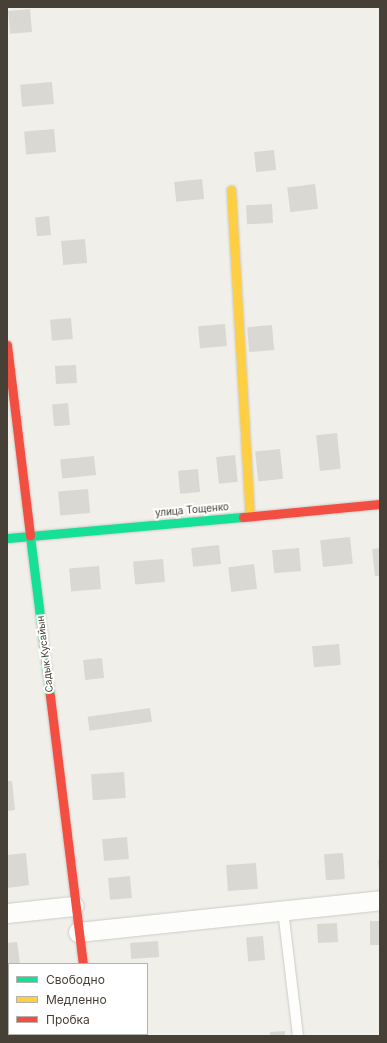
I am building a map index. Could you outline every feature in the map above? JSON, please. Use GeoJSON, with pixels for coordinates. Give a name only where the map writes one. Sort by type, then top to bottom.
{"type":"FeatureCollection","features":[{"type":"Feature","properties":{"kind":"street"},"geometry":{"type":"LineString","coordinates":[[231,190],[250,516]]}},
{"type":"Feature","properties":{"kind":"street","name":"Садык Кусайын"},"geometry":{"type":"LineString","coordinates":[[7,345],[32,536],[74,906],[83,963]]}},
{"type":"Feature","properties":{"kind":"street","name":"улица Тощенко"},"geometry":{"type":"LineString","coordinates":[[7,538],[380,504]]}},
{"type":"Feature","properties":{"kind":"street"},"geometry":{"type":"LineString","coordinates":[[78,932],[380,900]]}},
{"type":"Feature","properties":{"kind":"street"},"geometry":{"type":"LineString","coordinates":[[7,913],[74,906]]}},
{"type":"Feature","properties":{"kind":"lane"},"geometry":{"type":"LineString","coordinates":[[283,910],[298,1036]]}},
{"type":"Feature","properties":{"kind":"building"},"geometry":{"type":"Polygon","coordinates":[[[30,9],[32,32],[10,34],[8,11],[30,9]]]}},
{"type":"Feature","properties":{"kind":"building"},"geometry":{"type":"Polygon","coordinates":[[[52,82],[54,104],[22,107],[20,85],[52,82]]]}},
{"type":"Feature","properties":{"kind":"building"},"geometry":{"type":"Polygon","coordinates":[[[54,129],[56,152],[26,155],[24,132],[54,129]]]}},
{"type":"Feature","properties":{"kind":"building"},"geometry":{"type":"Polygon","coordinates":[[[274,150],[276,170],[256,172],[254,152],[274,150]]]}},
{"type":"Feature","properties":{"kind":"building"},"geometry":{"type":"Polygon","coordinates":[[[202,179],[204,199],[176,202],[174,182],[202,179]]]}},
{"type":"Feature","properties":{"kind":"building"},"geometry":{"type":"Polygon","coordinates":[[[315,184],[318,209],[290,212],[287,187],[315,184]]]}},
{"type":"Feature","properties":{"kind":"building"},"geometry":{"type":"Polygon","coordinates":[[[272,204],[273,223],[247,224],[246,205],[272,204]]]}},
{"type":"Feature","properties":{"kind":"building"},"geometry":{"type":"Polygon","coordinates":[[[49,216],[51,235],[37,236],[35,217],[49,216]]]}},
{"type":"Feature","properties":{"kind":"building"},"geometry":{"type":"Polygon","coordinates":[[[85,239],[87,263],[63,265],[61,241],[85,239]]]}},
{"type":"Feature","properties":{"kind":"building"},"geometry":{"type":"Polygon","coordinates":[[[71,318],[73,339],[52,341],[50,320],[71,318]]]}},
{"type":"Feature","properties":{"kind":"building"},"geometry":{"type":"Polygon","coordinates":[[[225,324],[227,346],[200,348],[198,326],[225,324]]]}},
{"type":"Feature","properties":{"kind":"building"},"geometry":{"type":"Polygon","coordinates":[[[272,325],[274,350],[249,352],[247,327],[272,325]]]}},
{"type":"Feature","properties":{"kind":"building"},"geometry":{"type":"Polygon","coordinates":[[[76,365],[77,383],[56,384],[55,366],[76,365]]]}},
{"type":"Feature","properties":{"kind":"building"},"geometry":{"type":"Polygon","coordinates":[[[68,403],[70,425],[54,426],[52,404],[68,403]]]}},
{"type":"Feature","properties":{"kind":"building"},"geometry":{"type":"Polygon","coordinates":[[[337,433],[341,469],[320,471],[316,435],[337,433]]]}},
{"type":"Feature","properties":{"kind":"building"},"geometry":{"type":"Polygon","coordinates":[[[280,449],[283,479],[258,481],[255,452],[280,449]]]}},
{"type":"Feature","properties":{"kind":"building"},"geometry":{"type":"Polygon","coordinates":[[[235,455],[238,482],[219,484],[216,457],[235,455]]]}},
{"type":"Feature","properties":{"kind":"building"},"geometry":{"type":"Polygon","coordinates":[[[94,456],[96,475],[62,478],[60,460],[94,456]]]}},
{"type":"Feature","properties":{"kind":"building"},"geometry":{"type":"Polygon","coordinates":[[[198,469],[200,492],[180,494],[178,471],[198,469]]]}},
{"type":"Feature","properties":{"kind":"building"},"geometry":{"type":"Polygon","coordinates":[[[88,489],[90,513],[60,516],[58,492],[88,489]]]}},
{"type":"Feature","properties":{"kind":"building"},"geometry":{"type":"Polygon","coordinates":[[[350,537],[353,564],[323,567],[320,540],[350,537]]]}},
{"type":"Feature","properties":{"kind":"building"},"geometry":{"type":"Polygon","coordinates":[[[219,545],[221,564],[193,567],[191,548],[219,545]]]}},
{"type":"Feature","properties":{"kind":"building"},"geometry":{"type":"Polygon","coordinates":[[[299,548],[301,571],[274,573],[272,550],[299,548]]]}},
{"type":"Feature","properties":{"kind":"building"},"geometry":{"type":"Polygon","coordinates":[[[380,548],[380,576],[375,576],[372,549],[380,548]]]}},
{"type":"Feature","properties":{"kind":"building"},"geometry":{"type":"Polygon","coordinates":[[[163,559],[165,582],[135,585],[133,562],[163,559]]]}},
{"type":"Feature","properties":{"kind":"building"},"geometry":{"type":"Polygon","coordinates":[[[254,564],[257,589],[231,592],[228,567],[254,564]]]}},
{"type":"Feature","properties":{"kind":"building"},"geometry":{"type":"Polygon","coordinates":[[[99,566],[101,589],[71,592],[69,569],[99,566]]]}},
{"type":"Feature","properties":{"kind":"building"},"geometry":{"type":"Polygon","coordinates":[[[339,644],[341,665],[314,667],[312,646],[339,644]]]}},
{"type":"Feature","properties":{"kind":"building"},"geometry":{"type":"Polygon","coordinates":[[[102,658],[104,678],[85,680],[83,660],[102,658]]]}},
{"type":"Feature","properties":{"kind":"building"},"geometry":{"type":"Polygon","coordinates":[[[150,708],[152,722],[90,731],[88,717],[150,708]]]}},
{"type":"Feature","properties":{"kind":"building"},"geometry":{"type":"Polygon","coordinates":[[[124,772],[126,798],[93,800],[91,774],[124,772]]]}},
{"type":"Feature","properties":{"kind":"building"},"geometry":{"type":"Polygon","coordinates":[[[7,781],[12,781],[15,810],[7,811],[7,781]]]}},
{"type":"Feature","properties":{"kind":"building"},"geometry":{"type":"Polygon","coordinates":[[[127,837],[129,859],[104,861],[102,839],[127,837]]]}},
{"type":"Feature","properties":{"kind":"building"},"geometry":{"type":"Polygon","coordinates":[[[26,853],[29,885],[7,888],[7,855],[26,853]]]}},
{"type":"Feature","properties":{"kind":"building"},"geometry":{"type":"Polygon","coordinates":[[[343,853],[345,879],[326,880],[324,854],[343,853]]]}},
{"type":"Feature","properties":{"kind":"building"},"geometry":{"type":"Polygon","coordinates":[[[378,860],[380,860],[380,871],[379,871],[378,860]]]}},
{"type":"Feature","properties":{"kind":"building"},"geometry":{"type":"Polygon","coordinates":[[[256,863],[258,889],[228,891],[226,865],[256,863]]]}},
{"type":"Feature","properties":{"kind":"building"},"geometry":{"type":"Polygon","coordinates":[[[130,876],[132,898],[110,900],[108,878],[130,876]]]}},
{"type":"Feature","properties":{"kind":"building"},"geometry":{"type":"Polygon","coordinates":[[[370,921],[380,921],[380,945],[370,945],[370,921]]]}},
{"type":"Feature","properties":{"kind":"building"},"geometry":{"type":"Polygon","coordinates":[[[337,923],[338,942],[318,943],[317,924],[337,923]]]}},
{"type":"Feature","properties":{"kind":"building"},"geometry":{"type":"Polygon","coordinates":[[[263,936],[265,960],[248,961],[246,937],[263,936]]]}},
{"type":"Feature","properties":{"kind":"building"},"geometry":{"type":"Polygon","coordinates":[[[158,941],[159,957],[131,959],[130,943],[158,941]]]}},
{"type":"Feature","properties":{"kind":"building"},"geometry":{"type":"Polygon","coordinates":[[[17,942],[20,963],[8,963],[7,978],[7,943],[17,942]]]}},
{"type":"Feature","properties":{"kind":"building"},"geometry":{"type":"Polygon","coordinates":[[[285,1031],[285,1036],[270,1036],[270,1032],[285,1031]]]}},
{"type":"Feature","properties":{"kind":"traffic: fast"},"geometry":{"type":"LineString","coordinates":[[7,538],[243,517]]}},
{"type":"Feature","properties":{"kind":"traffic: fast"},"geometry":{"type":"LineString","coordinates":[[30,536],[50,696]]}},
{"type":"Feature","properties":{"kind":"traffic: slow"},"geometry":{"type":"LineString","coordinates":[[231,190],[250,516]]}},
{"type":"Feature","properties":{"kind":"traffic: jam"},"geometry":{"type":"LineString","coordinates":[[7,345],[30,536]]}},
{"type":"Feature","properties":{"kind":"traffic: jam"},"geometry":{"type":"LineString","coordinates":[[243,517],[380,504]]}},
{"type":"Feature","properties":{"kind":"traffic: jam"},"geometry":{"type":"LineString","coordinates":[[50,696],[83,963]]}}]}
